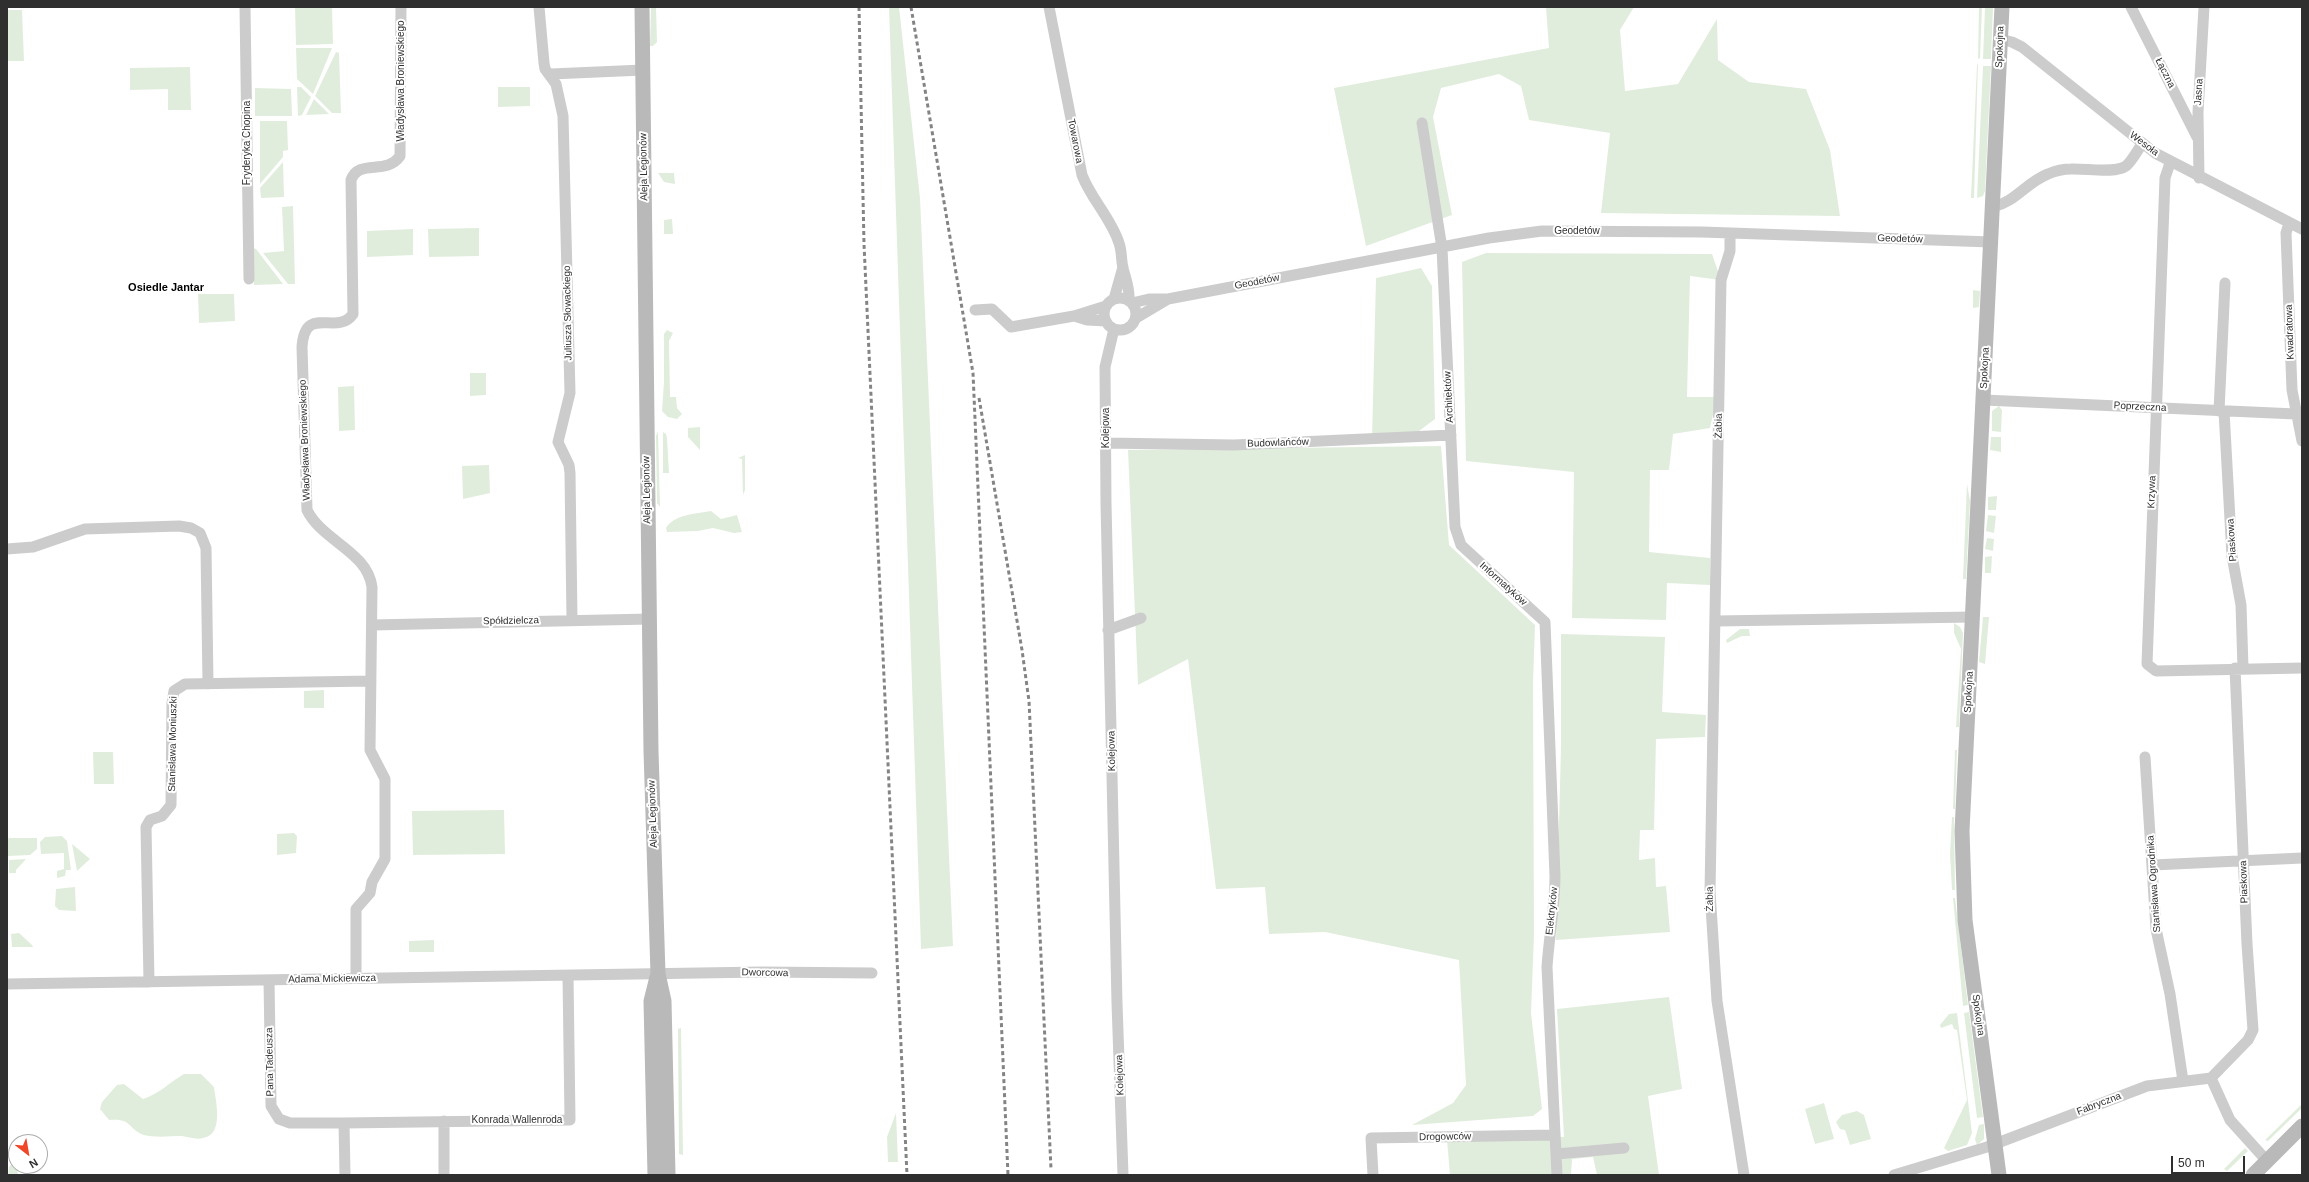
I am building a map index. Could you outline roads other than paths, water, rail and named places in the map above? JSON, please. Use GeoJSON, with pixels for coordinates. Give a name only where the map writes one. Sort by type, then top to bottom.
{"type":"FeatureCollection","features":[{"type":"Feature","properties":{"kind":"main road","name":"Aleja Legionów"},"geometry":{"type":"LineString","coordinates":[[642,7],[650,619],[658,974],[664,1001],[668,1175]]}},
{"type":"Feature","properties":{"kind":"main road","name":"Spokojna"},"geometry":{"type":"LineString","coordinates":[[2000,1175],[1965,920],[1962,831],[2002,7]]}},
{"type":"Feature","properties":{"kind":"main road","name":"Aleja Legionów"},"geometry":{"type":"LineString","coordinates":[[655,1175],[651,1001],[658,974]]}},
{"type":"Feature","properties":{"kind":"main road"},"geometry":{"type":"LineString","coordinates":[[2260,1170],[2302,1126]]}},
{"type":"Feature","properties":{"kind":"street","name":"Fryderyka Chopina"},"geometry":{"type":"LineString","coordinates":[[245,7],[249,279]]}},
{"type":"Feature","properties":{"kind":"street","name":"Władysława Broniewskiego"},"geometry":{"type":"LineString","coordinates":[[356,978],[356,909],[370,893],[372,882],[385,859],[385,780],[370,750],[372,588],[366,569],[320,527],[307,510],[302,347],[303,336],[308,327],[312,324],[341,321],[353,314],[351,180],[353,175],[361,169],[392,165],[400,156],[401,7]]}},
{"type":"Feature","properties":{"kind":"street","name":"Juliusza Słowackiego"},"geometry":{"type":"LineString","coordinates":[[539,7],[542,54],[546,69],[551,74],[556,84],[563,116],[570,393],[558,442],[569,464],[570,473],[572,620]]}},
{"type":"Feature","properties":{"kind":"street","name":"Towarowa"},"geometry":{"type":"LineString","coordinates":[[1049,7],[1082,175],[1088,190],[1103,212],[1119,243],[1123,268],[1129,283],[1131,302]]}},
{"type":"Feature","properties":{"kind":"street","name":"Łączna"},"geometry":{"type":"LineString","coordinates":[[2131,7],[2198,139]]}},
{"type":"Feature","properties":{"kind":"street","name":"Jasna"},"geometry":{"type":"LineString","coordinates":[[2199,178],[2198,139],[2204,7]]}},
{"type":"Feature","properties":{"kind":"street","name":"Wesoła"},"geometry":{"type":"LineString","coordinates":[[2000,39],[2012,42],[2022,47],[2142,144],[2170,163],[2302,229]]}},
{"type":"Feature","properties":{"kind":"street"},"geometry":{"type":"LineString","coordinates":[[551,74],[643,70]]}},
{"type":"Feature","properties":{"kind":"street","name":"Architektów"},"geometry":{"type":"LineString","coordinates":[[1422,123],[1442,248],[1455,527],[1461,546]]}},
{"type":"Feature","properties":{"kind":"street"},"geometry":{"type":"LineString","coordinates":[[1993,207],[2007,202],[2040,178],[2060,170],[2112,170],[2122,168],[2128,163],[2142,144]]}},
{"type":"Feature","properties":{"kind":"street","name":"Krzywa"},"geometry":{"type":"LineString","coordinates":[[2170,163],[2165,178],[2147,664],[2156,670],[2302,668]]}},
{"type":"Feature","properties":{"kind":"street","name":"Kwadratowa"},"geometry":{"type":"LineString","coordinates":[[2289,223],[2286,233],[2292,390],[2302,441]]}},
{"type":"Feature","properties":{"kind":"street","name":"Geodetów"},"geometry":{"type":"LineString","coordinates":[[1168,299],[1542,231],[1730,233],[1991,242]]}},
{"type":"Feature","properties":{"kind":"street","name":"Żabia"},"geometry":{"type":"LineString","coordinates":[[1730,233],[1730,251],[1721,280],[1716,621],[1710,884],[1711,931],[1717,1001],[1744,1175]]}},
{"type":"Feature","properties":{"kind":"street"},"geometry":{"type":"LineString","coordinates":[[1123,268],[1110,302],[1104,311],[1106,321],[1114,329],[1125,330],[1130,327],[1136,318],[1168,299]]}},
{"type":"Feature","properties":{"kind":"street","name":"Piaskowa"},"geometry":{"type":"LineString","coordinates":[[2211,1078],[2248,1040],[2253,1030],[2247,944],[2244,862],[2239,668],[2241,605],[2232,556],[2222,411],[2225,283]]}},
{"type":"Feature","properties":{"kind":"street"},"geometry":{"type":"LineString","coordinates":[[975,310],[992,309],[1011,327],[1074,316],[1119,298],[1131,302],[1149,299],[1168,299]]}},
{"type":"Feature","properties":{"kind":"street"},"geometry":{"type":"LineString","coordinates":[[1131,302],[1136,310],[1136,318]]}},
{"type":"Feature","properties":{"kind":"street"},"geometry":{"type":"LineString","coordinates":[[1074,316],[1087,320],[1106,321]]}},
{"type":"Feature","properties":{"kind":"street","name":"Kolejowa"},"geometry":{"type":"LineString","coordinates":[[1114,329],[1105,367],[1108,630],[1123,1175]]}},
{"type":"Feature","properties":{"kind":"street","name":"Poprzeczna"},"geometry":{"type":"LineString","coordinates":[[1984,400],[2296,414]]}},
{"type":"Feature","properties":{"kind":"street","name":"Budowlańców"},"geometry":{"type":"LineString","coordinates":[[1106,443],[1234,445],[1451,435]]}},
{"type":"Feature","properties":{"kind":"street"},"geometry":{"type":"LineString","coordinates":[[7,549],[33,547],[85,529],[179,526],[196,530],[203,538],[206,548],[208,684]]}},
{"type":"Feature","properties":{"kind":"street","name":"Informatyków"},"geometry":{"type":"LineString","coordinates":[[1461,546],[1545,622]]}},
{"type":"Feature","properties":{"kind":"street"},"geometry":{"type":"LineString","coordinates":[[1716,621],[1973,617]]}},
{"type":"Feature","properties":{"kind":"street"},"geometry":{"type":"LineString","coordinates":[[1108,630],[1141,618]]}},
{"type":"Feature","properties":{"kind":"street","name":"Spółdzielcza"},"geometry":{"type":"LineString","coordinates":[[372,625],[650,619]]}},
{"type":"Feature","properties":{"kind":"street","name":"Elektryków"},"geometry":{"type":"LineString","coordinates":[[1545,622],[1555,876],[1555,905],[1549,935],[1547,967],[1556,1175]]}},
{"type":"Feature","properties":{"kind":"street","name":"Stanisława Moniuszki"},"geometry":{"type":"LineString","coordinates":[[149,982],[146,827],[150,820],[162,816],[171,806],[173,695],[177,688],[184,685],[208,684],[371,681]]}},
{"type":"Feature","properties":{"kind":"street","name":"Stanisława Ogrodnika"},"geometry":{"type":"LineString","coordinates":[[2145,757],[2156,929],[2170,994],[2183,1081]]}},
{"type":"Feature","properties":{"kind":"street"},"geometry":{"type":"LineString","coordinates":[[2153,866],[2302,858]]}},
{"type":"Feature","properties":{"kind":"street","name":"Dworcowa"},"geometry":{"type":"LineString","coordinates":[[658,974],[762,972],[872,973]]}},
{"type":"Feature","properties":{"kind":"street","name":"Adama Mickiewicza"},"geometry":{"type":"LineString","coordinates":[[7,984],[658,974]]}},
{"type":"Feature","properties":{"kind":"street","name":"Konrada Wallenroda"},"geometry":{"type":"LineString","coordinates":[[344,1123],[570,1120],[568,976]]}},
{"type":"Feature","properties":{"kind":"street","name":"Pana Tadeusza"},"geometry":{"type":"LineString","coordinates":[[269,980],[270,1097],[274,1112],[282,1121],[290,1123],[344,1123]]}},
{"type":"Feature","properties":{"kind":"street"},"geometry":{"type":"LineString","coordinates":[[2211,1078],[2230,1120],[2260,1170]]}},
{"type":"Feature","properties":{"kind":"street","name":"Fabryczna"},"geometry":{"type":"LineString","coordinates":[[1894,1175],[1995,1144],[2140,1088],[2161,1083],[2211,1078]]}},
{"type":"Feature","properties":{"kind":"street"},"geometry":{"type":"LineString","coordinates":[[444,1121],[444,1175]]}},
{"type":"Feature","properties":{"kind":"street"},"geometry":{"type":"LineString","coordinates":[[344,1123],[345,1175]]}},
{"type":"Feature","properties":{"kind":"street","name":"Drogowców"},"geometry":{"type":"LineString","coordinates":[[1373,1175],[1371,1138],[1555,1135]]}},
{"type":"Feature","properties":{"kind":"street"},"geometry":{"type":"LineString","coordinates":[[1556,1154],[1624,1148]]}},
{"type":"Feature","properties":{"kind":"railway"},"geometry":{"type":"LineString","coordinates":[[859,7],[864,244],[907,1175]]}},
{"type":"Feature","properties":{"kind":"railway"},"geometry":{"type":"LineString","coordinates":[[911,7],[973,373],[1008,1175]]}},
{"type":"Feature","properties":{"kind":"railway"},"geometry":{"type":"LineString","coordinates":[[979,398],[1022,650],[1029,701],[1051,1169]]}},
{"type":"Feature","properties":{"kind":"district","name":"Osiedle Jantar"},"geometry":{"type":"Point","coordinates":[166,288]}}]}
